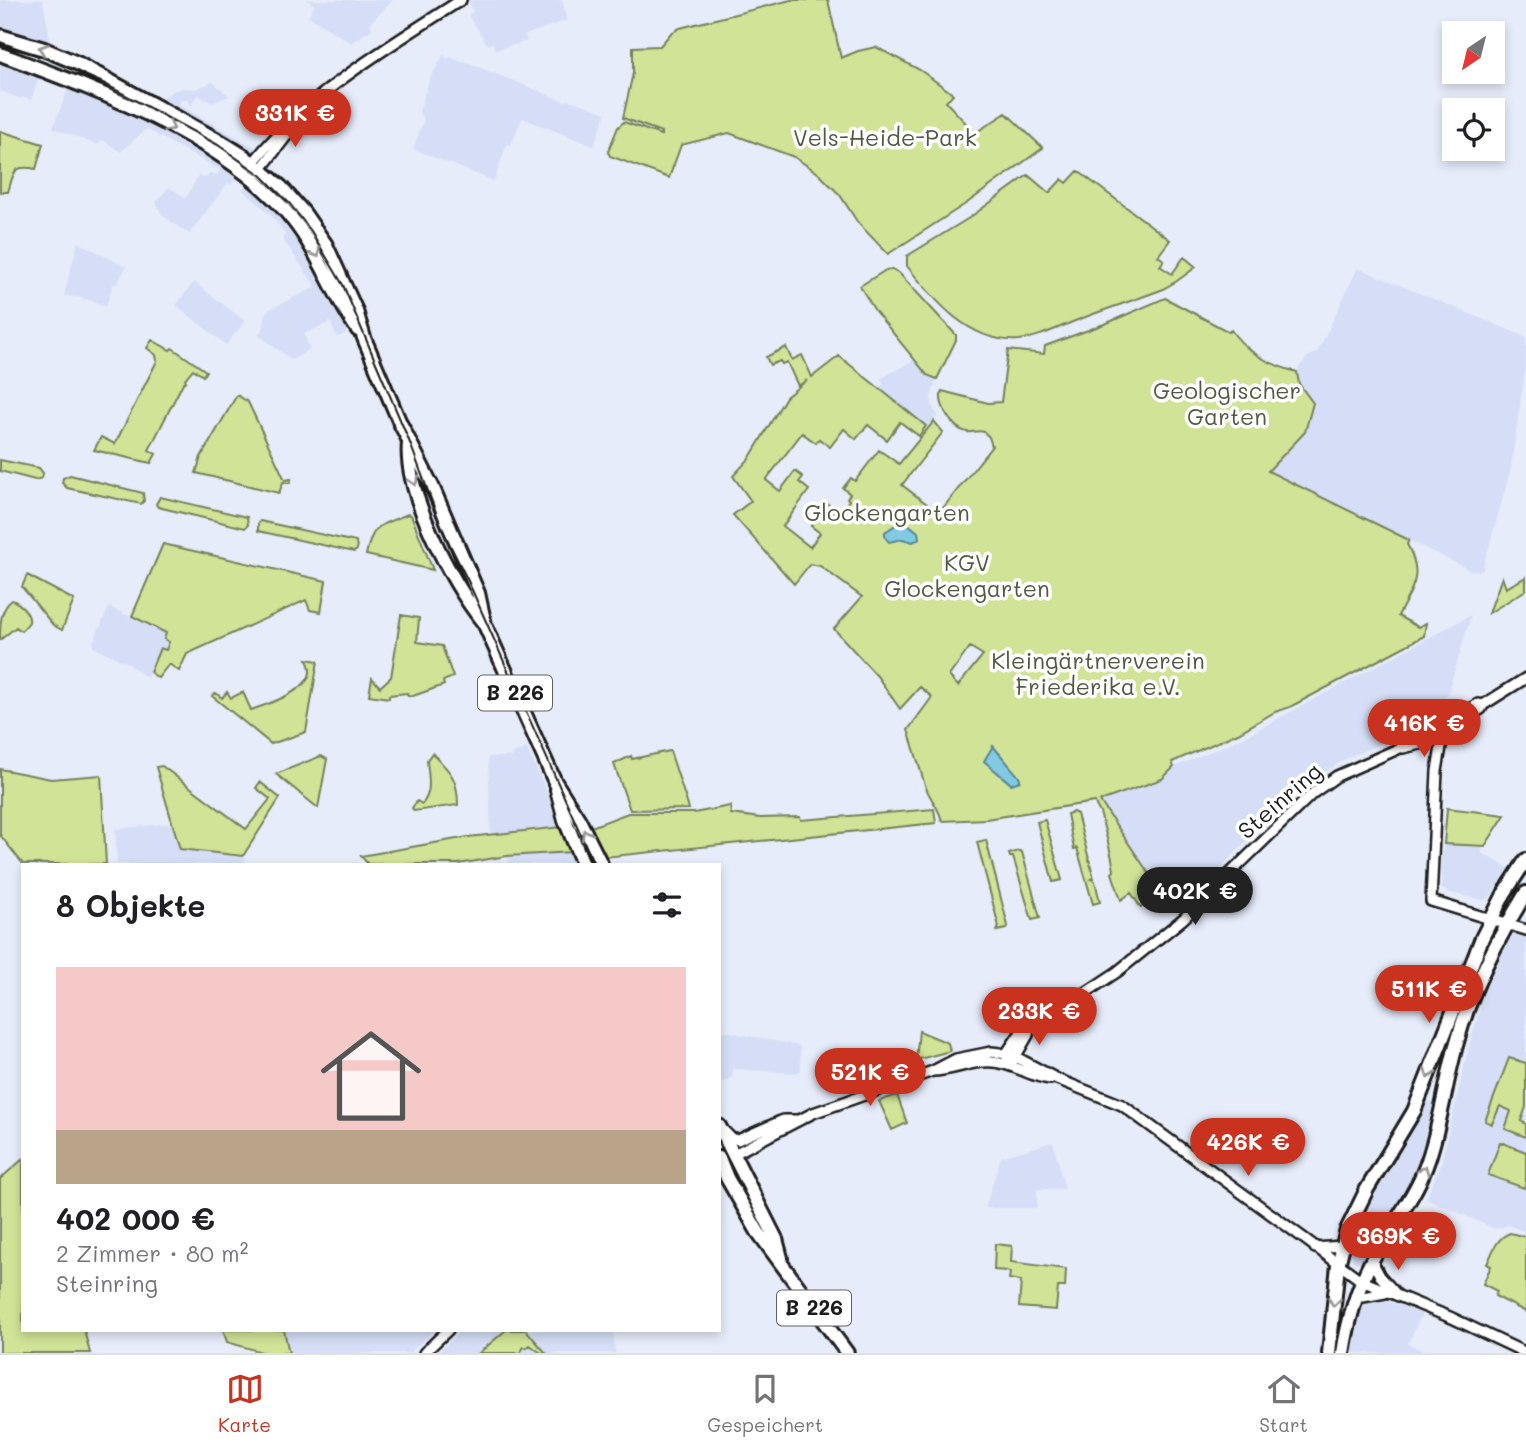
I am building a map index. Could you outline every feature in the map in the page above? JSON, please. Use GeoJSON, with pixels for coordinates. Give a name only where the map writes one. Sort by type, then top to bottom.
{"type":"FeatureCollection","features":[{"type":"Feature","properties":{"kind":"main road","name":"B 226"},"geometry":{"type":"LineString","coordinates":[[0,36],[44,49],[77,63],[143,106]]}},
{"type":"Feature","properties":{"kind":"main road","name":"B 226"},"geometry":{"type":"LineString","coordinates":[[0,54],[143,106],[223,143],[299,206],[326,244],[356,310],[363,338],[478,593],[485,625]]}},
{"type":"Feature","properties":{"kind":"main road","name":"B 226"},"geometry":{"type":"LineString","coordinates":[[409,443],[408,458],[437,548],[485,625],[555,782],[579,820],[600,863]]}},
{"type":"Feature","properties":{"kind":"main road"},"geometry":{"type":"LineString","coordinates":[[421,504],[437,498]]}},
{"type":"Feature","properties":{"kind":"main road"},"geometry":{"type":"LineString","coordinates":[[454,578],[466,565]]}},
{"type":"Feature","properties":{"kind":"main road","name":"B 226"},"geometry":{"type":"LineString","coordinates":[[555,782],[565,820],[583,863]]}},
{"type":"Feature","properties":{"kind":"main road"},"geometry":{"type":"LineString","coordinates":[[1329,1353],[1342,1246],[1361,1200],[1421,1096],[1466,972],[1490,920],[1526,860]]}},
{"type":"Feature","properties":{"kind":"main road"},"geometry":{"type":"LineString","coordinates":[[1343,1353],[1362,1281],[1416,1190],[1427,1164],[1462,1026],[1485,966],[1526,894]]}},
{"type":"Feature","properties":{"kind":"main road","name":"B 226"},"geometry":{"type":"LineString","coordinates":[[721,1130],[776,1239],[782,1262]]}},
{"type":"Feature","properties":{"kind":"main road"},"geometry":{"type":"LineString","coordinates":[[721,1160],[734,1154]]}},
{"type":"Feature","properties":{"kind":"main road","name":"B 226"},"geometry":{"type":"LineString","coordinates":[[721,1163],[758,1232],[847,1353]]}},
{"type":"Feature","properties":{"kind":"main road"},"geometry":{"type":"LineString","coordinates":[[735,1192],[757,1219],[765,1220]]}},
{"type":"Feature","properties":{"kind":"street"},"geometry":{"type":"LineString","coordinates":[[256,170],[306,110],[346,77],[461,0]]}},
{"type":"Feature","properties":{"kind":"street","name":"Steinring"},"geometry":{"type":"LineString","coordinates":[[1400,748],[1424,744],[1443,735],[1526,678]]}},
{"type":"Feature","properties":{"kind":"street","name":"Steinring"},"geometry":{"type":"LineString","coordinates":[[1011,1059],[1018,1033],[1117,972],[1151,945],[1193,909],[1313,793],[1353,768],[1400,748],[1404,743],[1436,732],[1450,720],[1478,704],[1483,705]]}},
{"type":"Feature","properties":{"kind":"street"},"geometry":{"type":"LineString","coordinates":[[1443,735],[1437,771],[1431,901],[1526,930]]}},
{"type":"Feature","properties":{"kind":"street"},"geometry":{"type":"LineString","coordinates":[[734,1154],[799,1120],[874,1090],[933,1071],[948,1071],[1011,1059],[1122,1105],[1362,1281],[1452,1318],[1526,1353]]}},
{"type":"Feature","properties":{"kind":"street"},"geometry":{"type":"LineString","coordinates":[[721,1128],[731,1138],[738,1140],[783,1120],[799,1120]]}},
{"type":"Feature","properties":{"kind":"street"},"geometry":{"type":"LineString","coordinates":[[1315,1248],[1342,1246]]}},
{"type":"Feature","properties":{"kind":"street"},"geometry":{"type":"LineString","coordinates":[[1372,1261],[1380,1276],[1398,1296]]}},
{"type":"Feature","properties":{"kind":"street"},"geometry":{"type":"LineString","coordinates":[[1357,1296],[1387,1292]]}},
{"type":"Feature","properties":{"kind":"street"},"geometry":{"type":"LineString","coordinates":[[424,1353],[446,1332]]}},
{"type":"Feature","properties":{"kind":"shaded area"},"geometry":{"type":"Polygon","coordinates":[[[0,0],[43,0],[50,40],[48,48],[0,31],[0,0]]]}},
{"type":"Feature","properties":{"kind":"shaded area"},"geometry":{"type":"Polygon","coordinates":[[[306,0],[393,0],[370,23],[372,29],[351,43],[308,16],[315,5],[306,0]]]}},
{"type":"Feature","properties":{"kind":"shaded area"},"geometry":{"type":"Polygon","coordinates":[[[468,0],[562,0],[567,20],[525,35],[527,41],[495,50],[493,43],[488,45],[468,15],[473,12],[468,0]]]}},
{"type":"Feature","properties":{"kind":"shaded area"},"geometry":{"type":"Polygon","coordinates":[[[444,54],[447,59],[450,57],[464,61],[566,102],[573,101],[606,113],[594,146],[522,118],[511,145],[507,144],[494,181],[413,149],[424,120],[419,112],[430,78],[444,54]]]}},
{"type":"Feature","properties":{"kind":"shaded area"},"geometry":{"type":"Polygon","coordinates":[[[0,57],[117,103],[213,155],[255,186],[290,223],[346,320],[345,334],[337,337],[330,322],[304,334],[310,349],[292,360],[258,335],[264,327],[268,310],[316,287],[282,238],[286,235],[270,214],[243,190],[246,184],[238,177],[231,185],[228,183],[189,234],[162,215],[156,202],[169,187],[186,198],[199,174],[206,178],[209,173],[217,175],[220,170],[146,129],[121,152],[102,140],[98,145],[53,128],[69,86],[40,75],[31,100],[0,91],[0,57]]]}},
{"type":"Feature","properties":{"kind":"shaded area"},"geometry":{"type":"Polygon","coordinates":[[[213,82],[229,96],[212,103],[197,95],[191,106],[188,100],[181,100],[179,105],[258,149],[254,153],[245,153],[162,103],[165,96],[172,91],[195,89],[213,82]]]}},
{"type":"Feature","properties":{"kind":"shaded area"},"geometry":{"type":"Polygon","coordinates":[[[78,242],[126,267],[117,284],[113,284],[106,306],[64,295],[78,242]]]}},
{"type":"Feature","properties":{"kind":"shaded area"},"geometry":{"type":"Polygon","coordinates":[[[1358,268],[1526,337],[1526,365],[1510,472],[1482,571],[1470,570],[1267,471],[1305,432],[1313,402],[1299,384],[1298,368],[1309,356],[1317,353],[1358,268]]]}},
{"type":"Feature","properties":{"kind":"shaded area"},"geometry":{"type":"Polygon","coordinates":[[[194,282],[245,321],[226,345],[176,305],[194,282]]]}},
{"type":"Feature","properties":{"kind":"shaded area"},"geometry":{"type":"Polygon","coordinates":[[[914,360],[927,375],[937,379],[931,397],[932,406],[938,416],[926,426],[879,388],[884,383],[880,379],[914,360]]]}},
{"type":"Feature","properties":{"kind":"shaded area"},"geometry":{"type":"Polygon","coordinates":[[[109,607],[166,633],[170,641],[166,650],[160,648],[147,678],[128,663],[93,647],[109,607]]]}},
{"type":"Feature","properties":{"kind":"shaded area"},"geometry":{"type":"Polygon","coordinates":[[[1471,615],[1448,693],[1431,715],[1401,734],[1343,760],[1290,797],[1199,890],[1182,873],[1162,892],[1099,801],[1162,779],[1174,767],[1244,737],[1471,615]]]}},
{"type":"Feature","properties":{"kind":"shaded area"},"geometry":{"type":"Polygon","coordinates":[[[527,748],[562,827],[491,835],[488,757],[512,757],[527,748]]]}},
{"type":"Feature","properties":{"kind":"shaded area"},"geometry":{"type":"Polygon","coordinates":[[[173,823],[181,849],[246,858],[243,863],[117,863],[115,829],[173,823]]]}},
{"type":"Feature","properties":{"kind":"shaded area"},"geometry":{"type":"Polygon","coordinates":[[[1444,844],[1482,846],[1482,853],[1509,868],[1489,898],[1483,900],[1442,889],[1441,857],[1444,844]]]}},
{"type":"Feature","properties":{"kind":"shaded area"},"geometry":{"type":"Polygon","coordinates":[[[571,852],[576,863],[509,863],[507,857],[571,852]]]}},
{"type":"Feature","properties":{"kind":"shaded area"},"geometry":{"type":"Polygon","coordinates":[[[1507,937],[1526,937],[1526,1232],[1508,1225],[1495,1229],[1426,1198],[1440,1167],[1471,1039],[1488,985],[1501,957],[1495,955],[1507,937]]]}},
{"type":"Feature","properties":{"kind":"shaded area"},"geometry":{"type":"Polygon","coordinates":[[[721,1030],[800,1046],[801,1071],[795,1073],[733,1069],[732,1077],[721,1083],[721,1030]]]}},
{"type":"Feature","properties":{"kind":"shaded area"},"geometry":{"type":"Polygon","coordinates":[[[1423,1100],[1438,1105],[1422,1168],[1364,1262],[1354,1262],[1349,1249],[1356,1228],[1423,1100]]]}},
{"type":"Feature","properties":{"kind":"shaded area"},"geometry":{"type":"Polygon","coordinates":[[[1053,1142],[1065,1189],[1037,1189],[1037,1208],[985,1208],[1001,1157],[1053,1142]]]}},
{"type":"Feature","properties":{"kind":"shaded area"},"geometry":{"type":"Polygon","coordinates":[[[1379,1298],[1422,1313],[1408,1344],[1429,1353],[1348,1353],[1358,1309],[1365,1300],[1379,1298]]]}},
{"type":"Feature","properties":{"kind":"shaded area"},"geometry":{"type":"Polygon","coordinates":[[[284,1332],[433,1332],[409,1353],[289,1353],[284,1332]]]}},
{"type":"Feature","properties":{"kind":"shaded area"},"geometry":{"type":"Polygon","coordinates":[[[460,1332],[613,1332],[615,1353],[437,1353],[460,1332]]]}},
{"type":"Feature","properties":{"kind":"green space","name":"Vels-Heide-Park"},"geometry":{"type":"Polygon","coordinates":[[[791,0],[828,0],[841,58],[876,47],[920,70],[953,94],[946,102],[975,133],[1006,113],[1043,148],[967,203],[888,254],[858,223],[840,195],[818,173],[794,157],[729,133],[681,145],[669,178],[610,156],[608,152],[618,127],[624,122],[661,135],[661,132],[623,118],[633,73],[633,47],[660,46],[671,33],[680,28],[791,0]]]}},
{"type":"Feature","properties":{"kind":"green space"},"geometry":{"type":"Polygon","coordinates":[[[0,131],[43,144],[36,169],[23,168],[16,171],[8,192],[0,192],[0,131]]]}},
{"type":"Feature","properties":{"kind":"green space"},"geometry":{"type":"Polygon","coordinates":[[[1078,171],[1170,240],[1158,256],[1164,260],[1160,266],[1172,274],[1184,257],[1196,267],[1161,290],[1040,335],[1019,340],[985,335],[969,327],[941,305],[907,266],[907,256],[969,218],[1028,175],[1049,193],[1062,179],[1067,183],[1078,171]]]}},
{"type":"Feature","properties":{"kind":"green space"},"geometry":{"type":"Polygon","coordinates":[[[892,269],[899,273],[956,335],[937,379],[927,375],[875,311],[860,286],[892,269]]]}},
{"type":"Feature","properties":{"kind":"green space"},"geometry":{"type":"Polygon","coordinates":[[[1165,298],[1229,332],[1231,330],[1244,345],[1260,357],[1297,372],[1299,384],[1313,403],[1305,432],[1268,471],[1409,540],[1407,544],[1416,573],[1398,616],[1418,627],[1426,623],[1424,636],[1238,733],[1172,762],[1174,767],[1162,779],[1100,801],[1160,890],[1141,908],[1131,893],[1121,900],[1095,802],[986,819],[942,821],[927,790],[908,730],[932,697],[920,687],[900,709],[877,676],[834,629],[862,597],[820,566],[810,564],[794,584],[733,515],[751,501],[733,476],[749,459],[786,397],[807,380],[798,386],[787,362],[782,364],[780,361],[770,365],[766,357],[786,347],[792,360],[802,355],[812,377],[839,356],[926,426],[919,436],[900,422],[887,440],[868,425],[856,439],[844,429],[830,447],[819,439],[816,443],[802,433],[766,480],[780,491],[795,471],[803,477],[799,482],[809,490],[783,526],[810,547],[820,533],[811,526],[828,504],[834,513],[839,513],[849,500],[847,498],[850,494],[843,488],[851,478],[855,481],[879,450],[899,464],[934,421],[943,432],[902,485],[939,513],[992,446],[984,432],[967,432],[956,427],[944,409],[942,391],[988,403],[1001,402],[1008,350],[1044,354],[1045,346],[1165,298]],[[970,647],[949,676],[958,686],[983,655],[970,647]]]}},
{"type":"Feature","properties":{"kind":"green space"},"geometry":{"type":"Polygon","coordinates":[[[152,340],[170,350],[172,348],[206,371],[203,376],[193,369],[185,379],[149,450],[156,454],[151,463],[94,450],[101,437],[115,444],[157,361],[156,355],[147,348],[152,340]]]}},
{"type":"Feature","properties":{"kind":"green space"},"geometry":{"type":"Polygon","coordinates":[[[237,395],[248,402],[285,480],[291,479],[290,483],[283,482],[279,493],[196,473],[201,457],[237,395]]]}},
{"type":"Feature","properties":{"kind":"green space"},"geometry":{"type":"Polygon","coordinates":[[[0,460],[39,468],[43,473],[42,478],[35,480],[0,471],[0,460]]]}},
{"type":"Feature","properties":{"kind":"green space"},"geometry":{"type":"Polygon","coordinates":[[[70,475],[143,493],[144,501],[141,504],[67,488],[62,483],[63,478],[70,475]]]}},
{"type":"Feature","properties":{"kind":"green space"},"geometry":{"type":"Polygon","coordinates":[[[160,497],[247,517],[248,525],[245,528],[158,507],[156,504],[160,497]]]}},
{"type":"Feature","properties":{"kind":"green space"},"geometry":{"type":"Polygon","coordinates":[[[411,515],[433,570],[366,555],[371,537],[379,527],[411,515]]]}},
{"type":"Feature","properties":{"kind":"green space"},"geometry":{"type":"Polygon","coordinates":[[[260,521],[356,542],[357,550],[354,552],[258,531],[260,521]]]}},
{"type":"Feature","properties":{"kind":"green space"},"geometry":{"type":"Polygon","coordinates":[[[163,544],[326,581],[321,612],[310,610],[306,600],[187,654],[179,671],[169,664],[158,678],[150,672],[160,648],[166,650],[169,642],[164,639],[166,633],[132,616],[163,544]]]}},
{"type":"Feature","properties":{"kind":"green space"},"geometry":{"type":"Polygon","coordinates":[[[27,575],[74,600],[62,630],[53,625],[22,587],[27,575]]]}},
{"type":"Feature","properties":{"kind":"green space"},"geometry":{"type":"Polygon","coordinates":[[[1502,577],[1506,588],[1526,577],[1526,590],[1489,613],[1502,577]]]}},
{"type":"Feature","properties":{"kind":"green space"},"geometry":{"type":"Polygon","coordinates":[[[12,600],[21,605],[29,622],[21,631],[16,627],[0,640],[3,613],[12,600]]]}},
{"type":"Feature","properties":{"kind":"green space"},"geometry":{"type":"Polygon","coordinates":[[[401,615],[419,618],[417,642],[442,646],[453,677],[443,681],[444,685],[413,696],[408,696],[407,693],[389,695],[389,698],[369,695],[372,678],[380,687],[391,677],[401,615]]]}},
{"type":"Feature","properties":{"kind":"green space"},"geometry":{"type":"Polygon","coordinates":[[[307,659],[318,661],[306,732],[271,744],[212,696],[216,693],[222,698],[227,692],[231,698],[243,692],[251,710],[267,704],[287,696],[304,684],[310,670],[307,659]]]}},
{"type":"Feature","properties":{"kind":"green space"},"geometry":{"type":"Polygon","coordinates":[[[670,751],[689,809],[630,810],[614,764],[631,756],[632,759],[670,751]]]}},
{"type":"Feature","properties":{"kind":"green space"},"geometry":{"type":"Polygon","coordinates":[[[432,753],[452,776],[458,805],[414,811],[412,808],[417,801],[422,804],[428,794],[427,760],[432,753]]]}},
{"type":"Feature","properties":{"kind":"green space"},"geometry":{"type":"Polygon","coordinates":[[[321,756],[327,759],[318,808],[276,774],[321,756]]]}},
{"type":"Feature","properties":{"kind":"green space"},"geometry":{"type":"Polygon","coordinates":[[[162,766],[246,829],[270,799],[256,788],[260,782],[280,798],[243,856],[180,849],[156,767],[162,766]]]}},
{"type":"Feature","properties":{"kind":"green space"},"geometry":{"type":"Polygon","coordinates":[[[0,769],[51,779],[101,775],[106,863],[22,863],[0,835],[0,769]]]}},
{"type":"Feature","properties":{"kind":"green space"},"geometry":{"type":"Polygon","coordinates":[[[730,806],[731,814],[760,818],[800,817],[801,820],[934,809],[936,823],[604,857],[591,827],[628,813],[694,813],[730,806]]]}},
{"type":"Feature","properties":{"kind":"green space"},"geometry":{"type":"Polygon","coordinates":[[[1447,808],[1505,815],[1485,846],[1444,844],[1447,808]]]}},
{"type":"Feature","properties":{"kind":"green space"},"geometry":{"type":"Polygon","coordinates":[[[1067,814],[1077,814],[1094,878],[1091,879],[1095,881],[1100,902],[1093,904],[1077,848],[1074,849],[1067,814]]]}},
{"type":"Feature","properties":{"kind":"green space"},"geometry":{"type":"Polygon","coordinates":[[[1045,820],[1062,880],[1053,882],[1037,822],[1045,820]]]}},
{"type":"Feature","properties":{"kind":"green space"},"geometry":{"type":"Polygon","coordinates":[[[562,827],[571,852],[507,856],[464,863],[367,863],[361,856],[468,837],[562,827]]]}},
{"type":"Feature","properties":{"kind":"green space"},"geometry":{"type":"Polygon","coordinates":[[[986,840],[1008,926],[1007,929],[997,931],[999,927],[977,842],[986,840]]]}},
{"type":"Feature","properties":{"kind":"green space"},"geometry":{"type":"Polygon","coordinates":[[[1022,852],[1040,918],[1032,920],[1013,857],[1009,854],[1022,852]]]}},
{"type":"Feature","properties":{"kind":"green space"},"geometry":{"type":"Polygon","coordinates":[[[919,1031],[948,1043],[950,1051],[916,1060],[919,1031]]]}},
{"type":"Feature","properties":{"kind":"green space"},"geometry":{"type":"Polygon","coordinates":[[[1509,1058],[1526,1063],[1526,1107],[1521,1121],[1526,1124],[1526,1137],[1505,1129],[1511,1111],[1500,1106],[1492,1124],[1485,1121],[1509,1058]]]}},
{"type":"Feature","properties":{"kind":"green space"},"geometry":{"type":"Polygon","coordinates":[[[897,1095],[907,1123],[892,1130],[879,1101],[897,1095]]]}},
{"type":"Feature","properties":{"kind":"green space"},"geometry":{"type":"Polygon","coordinates":[[[1500,1142],[1526,1152],[1524,1188],[1488,1175],[1500,1142]]]}},
{"type":"Feature","properties":{"kind":"green space"},"geometry":{"type":"Polygon","coordinates":[[[21,1161],[21,1332],[85,1332],[90,1353],[0,1353],[0,1179],[21,1161]]]}},
{"type":"Feature","properties":{"kind":"green space"},"geometry":{"type":"Polygon","coordinates":[[[1510,1233],[1526,1237],[1526,1312],[1495,1296],[1497,1291],[1483,1284],[1491,1266],[1487,1264],[1496,1246],[1501,1238],[1510,1233]]]}},
{"type":"Feature","properties":{"kind":"green space"},"geometry":{"type":"Polygon","coordinates":[[[995,1244],[1012,1246],[1011,1262],[1066,1269],[1065,1287],[1058,1287],[1056,1310],[1019,1307],[1021,1281],[1009,1279],[1010,1273],[1007,1271],[994,1270],[995,1244]]]}},
{"type":"Feature","properties":{"kind":"green space"},"geometry":{"type":"Polygon","coordinates":[[[224,1332],[284,1332],[289,1353],[265,1353],[227,1342],[224,1332]]]}},
{"type":"Feature","properties":{"kind":"green space"},"geometry":{"type":"Polygon","coordinates":[[[504,1332],[528,1332],[546,1353],[541,1353],[530,1345],[524,1347],[520,1353],[479,1353],[504,1332]]]}},
{"type":"Feature","properties":{"kind":"water"},"geometry":{"type":"Polygon","coordinates":[[[903,520],[918,532],[919,539],[913,542],[903,539],[889,542],[885,532],[903,520]]]}},
{"type":"Feature","properties":{"kind":"water"},"geometry":{"type":"Polygon","coordinates":[[[993,746],[1020,781],[1011,784],[984,761],[993,746]]]}},
{"type":"Feature","properties":{"kind":"tram line"},"geometry":{"type":"LineString","coordinates":[[0,42],[103,83],[218,145],[261,175],[290,204],[311,231],[343,285],[410,443],[443,531],[468,581],[594,863]]}},
{"type":"Feature","properties":{"kind":"park label","name":"Geologischer Garten"},"geometry":{"type":"Point","coordinates":[1227,404]}},
{"type":"Feature","properties":{"kind":"park label","name":"Glockengarten"},"geometry":{"type":"Point","coordinates":[887,513]}},
{"type":"Feature","properties":{"kind":"park label","name":"KGV Glockengarten"},"geometry":{"type":"Point","coordinates":[967,576]}},
{"type":"Feature","properties":{"kind":"park label","name":"Kleingärtnerverein Friederika e.V."},"geometry":{"type":"Point","coordinates":[1098,674]}}]}
